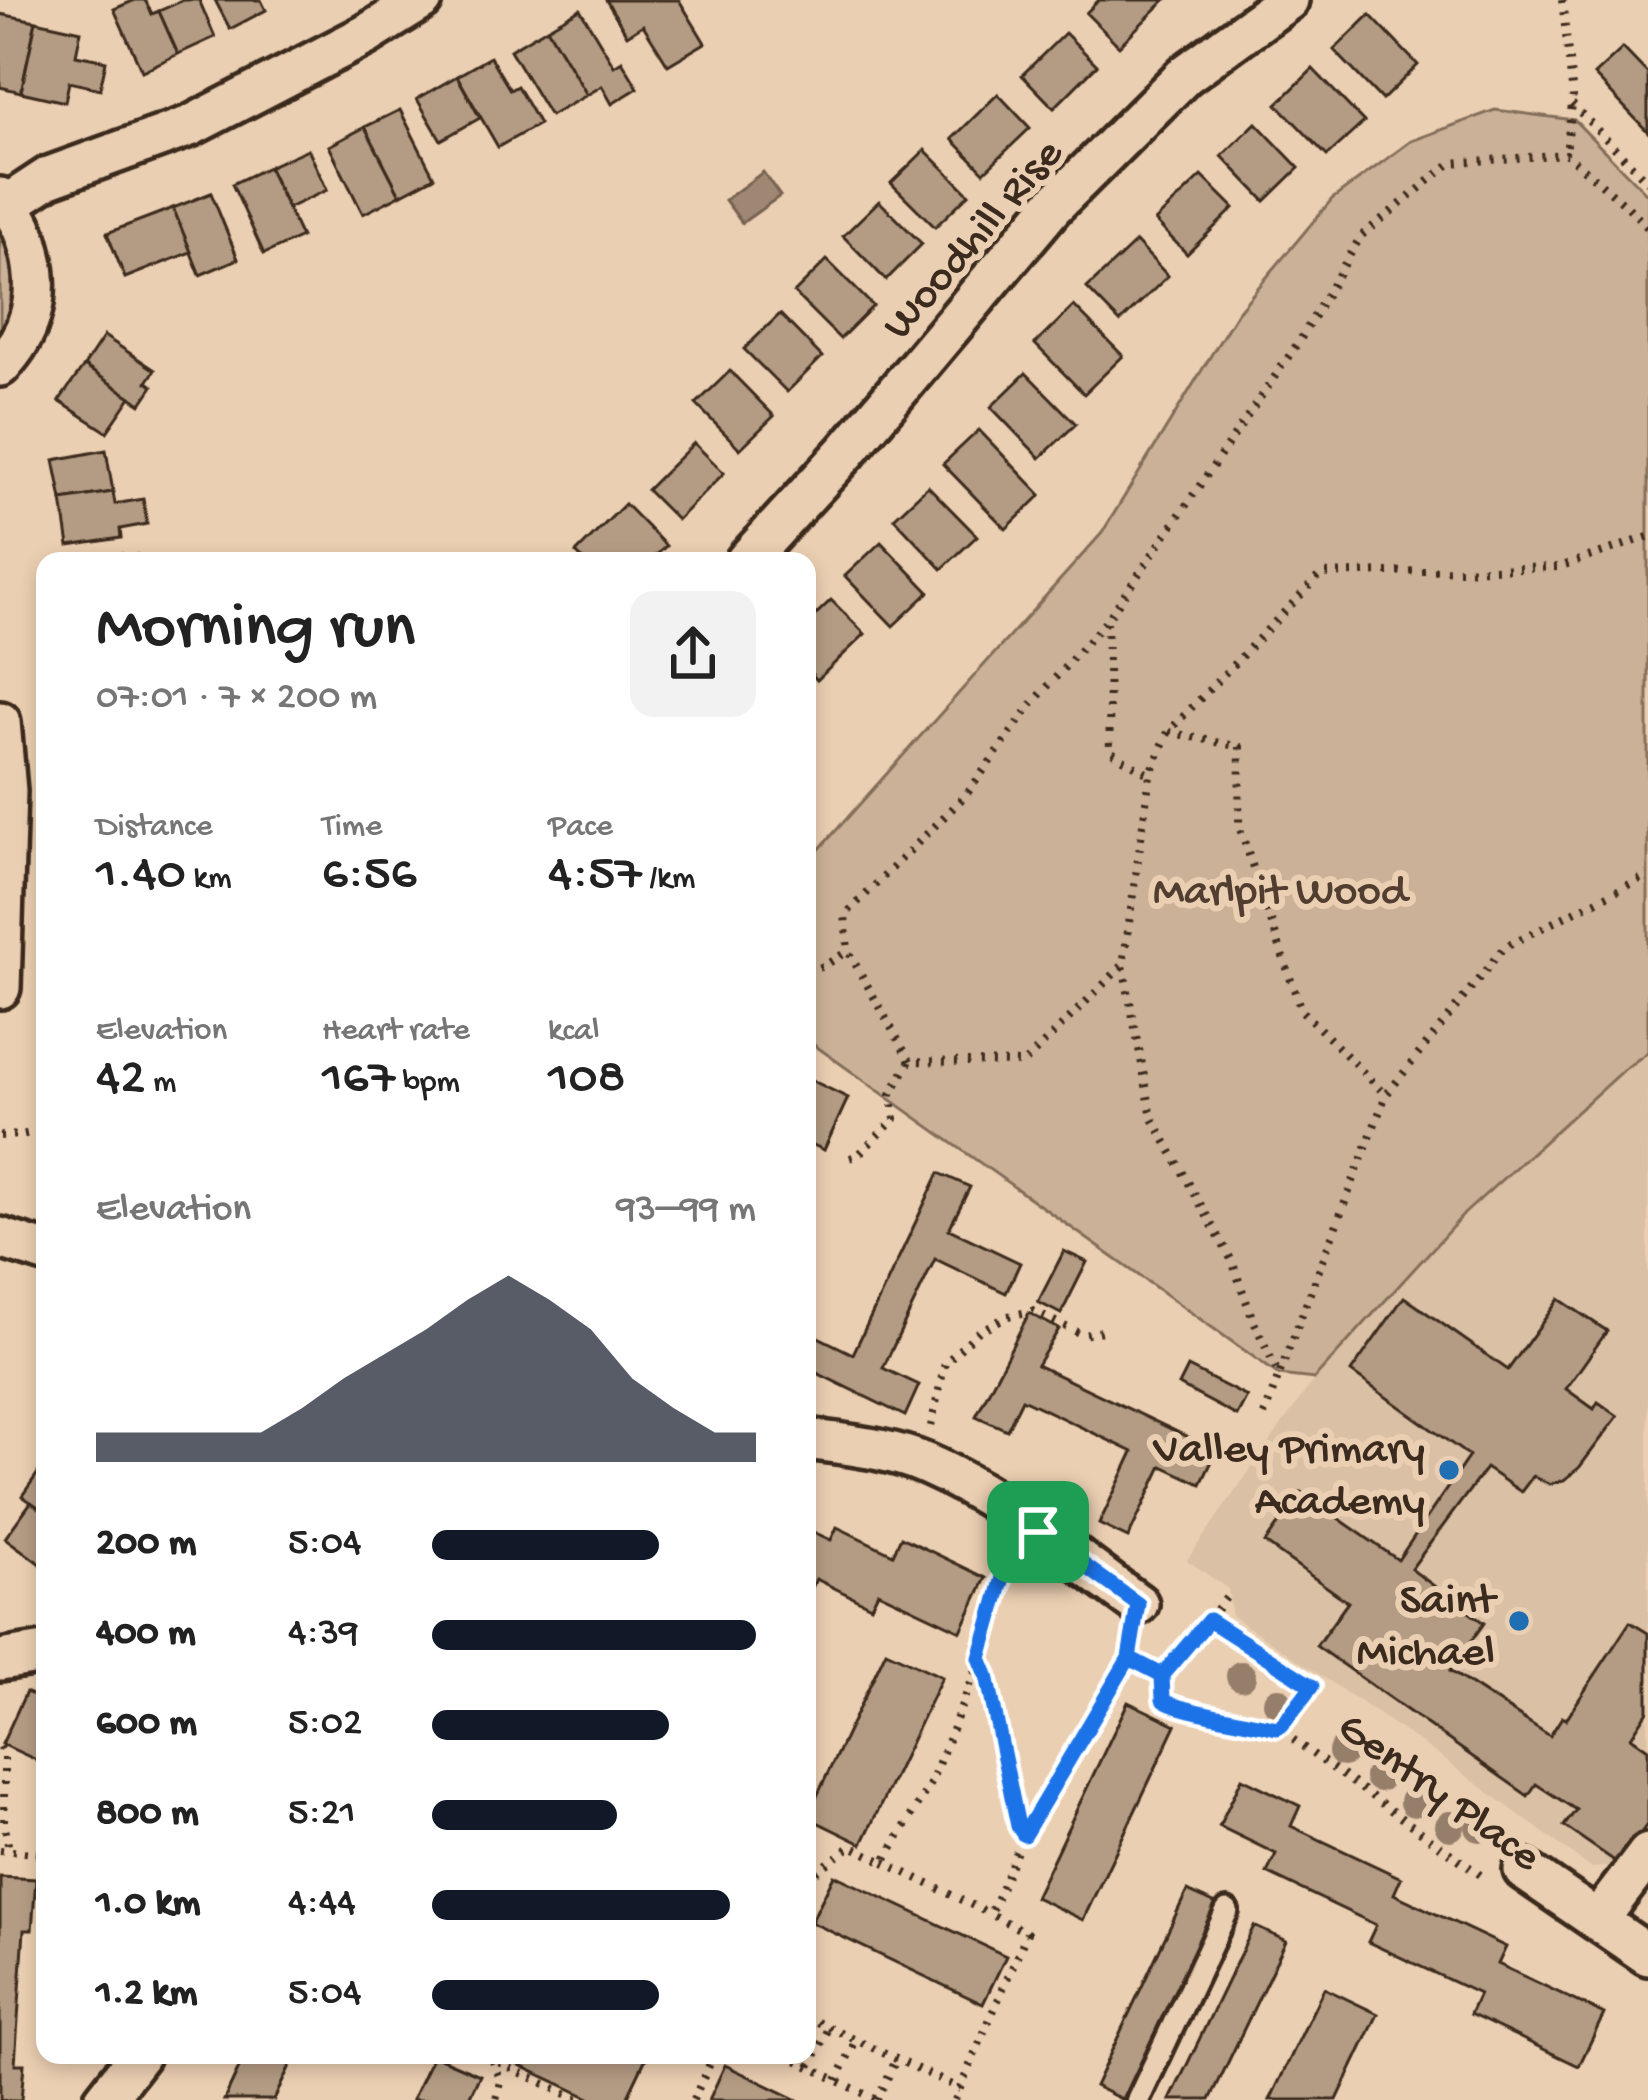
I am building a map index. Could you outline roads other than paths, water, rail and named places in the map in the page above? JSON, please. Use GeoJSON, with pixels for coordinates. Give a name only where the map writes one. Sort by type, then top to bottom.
{"type":"FeatureCollection","features":[{"type":"Feature","properties":{"kind":"street"},"geometry":{"type":"LineString","coordinates":[[0,366],[13,352],[31,315],[34,274],[24,234],[4,201],[50,177],[190,126],[366,35],[422,0]]}},
{"type":"Feature","properties":{"kind":"street","name":"Woodhill Rise"},"geometry":{"type":"LineString","coordinates":[[754,552],[846,452],[1052,207],[1185,76],[1288,0]]}},
{"type":"Feature","properties":{"kind":"street"},"geometry":{"type":"LineString","coordinates":[[0,722],[6,790],[0,988]]}},
{"type":"Feature","properties":{"kind":"street"},"geometry":{"type":"LineString","coordinates":[[0,1238],[36,1248]]}},
{"type":"Feature","properties":{"kind":"street"},"geometry":{"type":"LineString","coordinates":[[816,1440],[885,1451],[926,1464],[1012,1510],[1138,1604]]}},
{"type":"Feature","properties":{"kind":"street"},"geometry":{"type":"LineString","coordinates":[[0,1660],[36,1655]]}},
{"type":"Feature","properties":{"kind":"street"},"geometry":{"type":"LineString","coordinates":[[1598,1920],[1648,1854]]}},
{"type":"Feature","properties":{"kind":"street","name":"Gentry Place"},"geometry":{"type":"LineString","coordinates":[[1508,1877],[1598,1920],[1648,1955]]}},
{"type":"Feature","properties":{"kind":"street"},"geometry":{"type":"LineString","coordinates":[[104,2100],[132,2064]]}},
{"type":"Feature","properties":{"kind":"lane"},"geometry":{"type":"LineString","coordinates":[[1138,2100],[1227,1911]]}},
{"type":"Feature","properties":{"kind":"place","name":"Valley Primary Academy"},"geometry":{"type":"Point","coordinates":[1449,1470]}},
{"type":"Feature","properties":{"kind":"place","name":"Saint Michael"},"geometry":{"type":"Point","coordinates":[1519,1621]}},
{"type":"Feature","properties":{"kind":"park label","name":"Marlpit Wood"},"geometry":{"type":"Point","coordinates":[1280,886]}}]}
